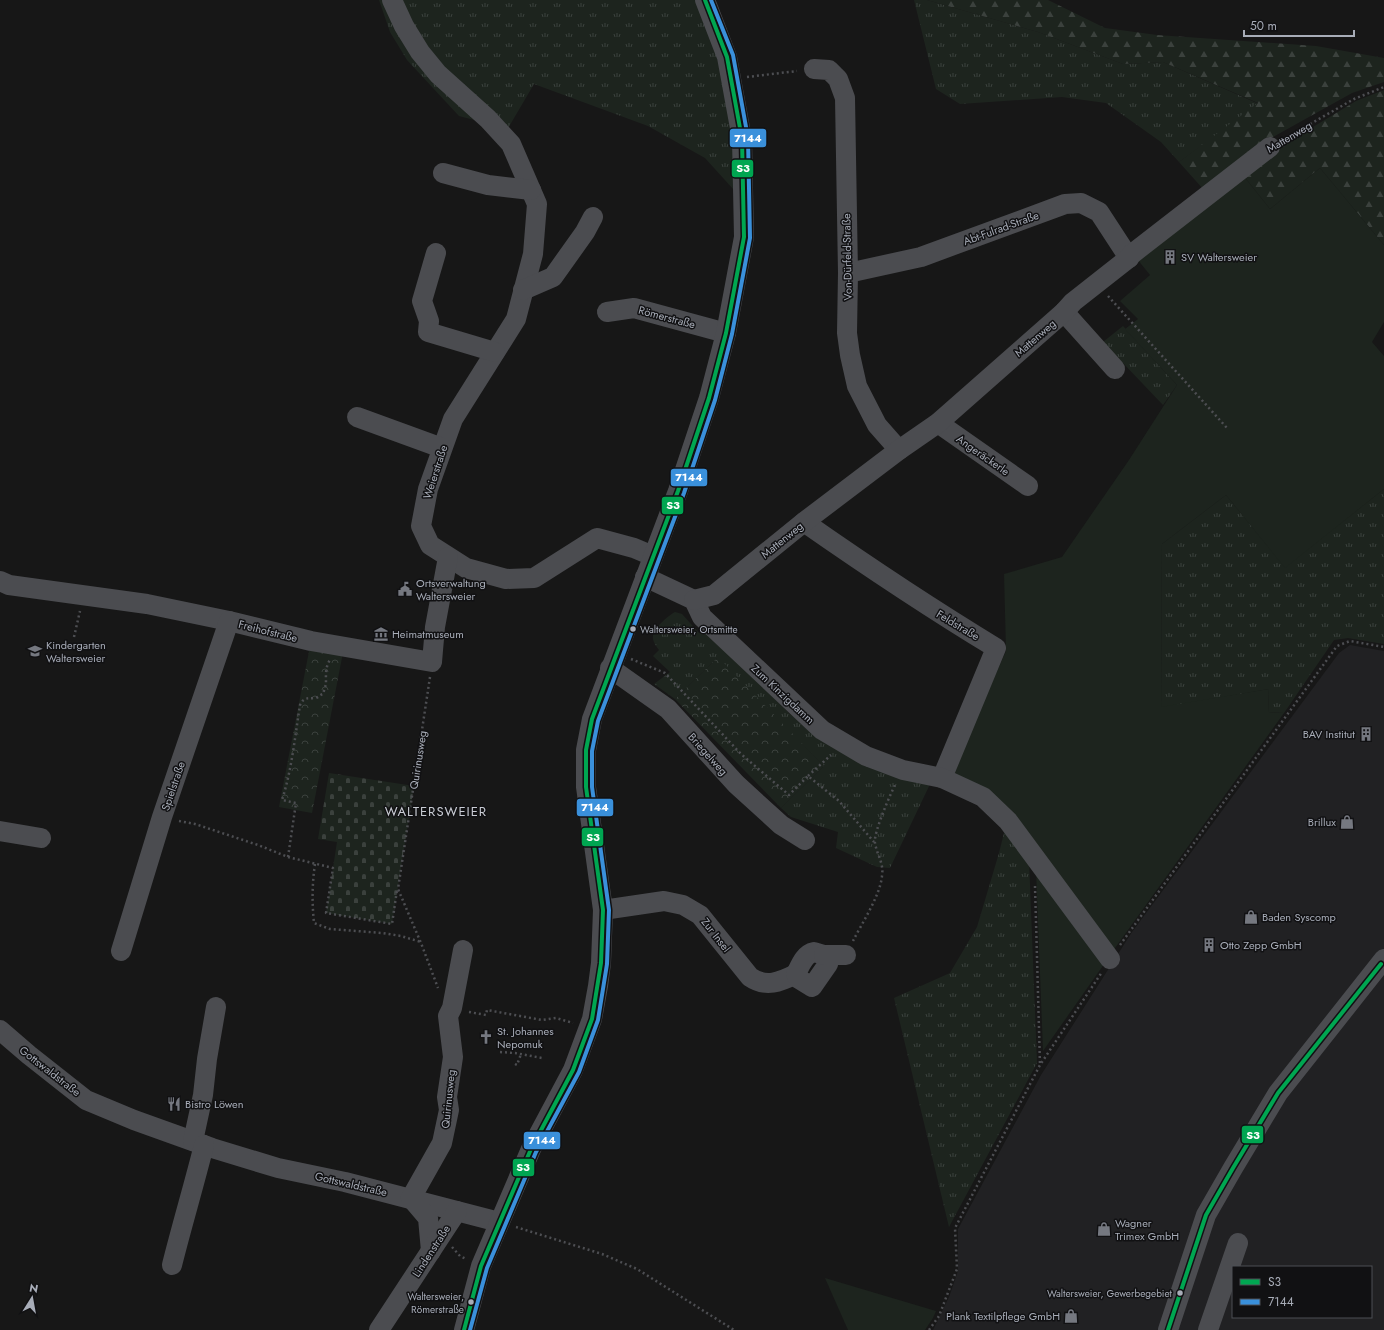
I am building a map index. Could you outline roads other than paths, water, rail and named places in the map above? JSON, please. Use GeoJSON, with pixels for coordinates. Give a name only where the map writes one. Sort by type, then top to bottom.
{"type":"FeatureCollection","features":[{"type":"Feature","properties":{"kind":"street","name":"Weierstraße"},"geometry":{"type":"LineString","coordinates":[[392,0],[404,26],[420,52],[438,74],[488,120],[511,144],[537,204],[533,254],[516,319],[453,419],[428,489],[421,526],[430,545],[448,557],[466,568],[506,579],[534,578],[597,538],[634,548],[653,556]]}},
{"type":"Feature","properties":{"kind":"street"},"geometry":{"type":"LineString","coordinates":[[464,1330],[481,1266],[531,1149],[573,1070],[572,1058],[588,1028],[597,993],[600,971],[603,910],[586,787],[586,750],[592,719],[610,668],[678,492],[709,398],[726,333],[744,237],[742,139],[727,57],[705,0]]}},
{"type":"Feature","properties":{"kind":"street","name":"Von-Dürfeld-Straße"},"geometry":{"type":"LineString","coordinates":[[814,69],[829,70],[834,74],[838,79],[845,98],[848,273],[847,333],[850,355],[857,386],[877,425],[899,450]]}},
{"type":"Feature","properties":{"kind":"street","name":"Mattenweg"},"geometry":{"type":"LineString","coordinates":[[694,600],[714,595],[804,522],[899,450],[938,423],[1074,302],[1132,254],[1270,147]]}},
{"type":"Feature","properties":{"kind":"street"},"geometry":{"type":"LineString","coordinates":[[443,172],[488,185],[531,190]]}},
{"type":"Feature","properties":{"kind":"street","name":"Abt-Fulrad-Straße"},"geometry":{"type":"LineString","coordinates":[[848,273],[921,257],[1065,204],[1081,203],[1099,212],[1129,258]]}},
{"type":"Feature","properties":{"kind":"street"},"geometry":{"type":"LineString","coordinates":[[523,290],[553,277],[585,232],[593,217]]}},
{"type":"Feature","properties":{"kind":"street"},"geometry":{"type":"LineString","coordinates":[[436,253],[422,301],[429,322],[428,332],[495,352]]}},
{"type":"Feature","properties":{"kind":"street","name":"Römerstraße"},"geometry":{"type":"LineString","coordinates":[[607,312],[634,308],[726,333]]}},
{"type":"Feature","properties":{"kind":"street"},"geometry":{"type":"LineString","coordinates":[[1064,312],[1115,369]]}},
{"type":"Feature","properties":{"kind":"street"},"geometry":{"type":"LineString","coordinates":[[357,417],[442,448]]}},
{"type":"Feature","properties":{"kind":"street","name":"Angeräckerle"},"geometry":{"type":"LineString","coordinates":[[938,423],[1028,486]]}},
{"type":"Feature","properties":{"kind":"street","name":"Feldstraße"},"geometry":{"type":"LineString","coordinates":[[804,522],[856,559],[996,648],[942,778]]}},
{"type":"Feature","properties":{"kind":"street","name":"Freihofstraße"},"geometry":{"type":"LineString","coordinates":[[0,581],[9,585],[147,604],[333,645],[432,662],[435,627],[448,557]]}},
{"type":"Feature","properties":{"kind":"street"},"geometry":{"type":"LineString","coordinates":[[645,577],[694,600]]}},
{"type":"Feature","properties":{"kind":"street","name":"Zum Kinzigdamm"},"geometry":{"type":"LineString","coordinates":[[694,600],[702,617],[822,730],[866,756],[902,770],[942,778],[983,797],[1008,821],[1110,959]]}},
{"type":"Feature","properties":{"kind":"street","name":"Spielstraße"},"geometry":{"type":"LineString","coordinates":[[121,951],[162,817],[229,621]]}},
{"type":"Feature","properties":{"kind":"street","name":"Briegelweg"},"geometry":{"type":"LineString","coordinates":[[610,668],[668,709],[736,784],[781,825],[805,840]]}},
{"type":"Feature","properties":{"kind":"street"},"geometry":{"type":"LineString","coordinates":[[0,831],[41,838]]}},
{"type":"Feature","properties":{"kind":"street","name":"Zur Insel"},"geometry":{"type":"LineString","coordinates":[[603,910],[664,901],[683,905],[700,914],[750,977],[762,984],[784,980],[796,974],[805,957],[810,952],[819,952],[824,955],[846,955]]}},
{"type":"Feature","properties":{"kind":"street","name":"Quirinusweg"},"geometry":{"type":"LineString","coordinates":[[411,1198],[442,1143],[448,1117],[449,1110],[447,1097],[453,1056],[450,1012],[463,950]]}},
{"type":"Feature","properties":{"kind":"street"},"geometry":{"type":"LineString","coordinates":[[1168,1330],[1206,1215],[1233,1168],[1278,1093],[1383,963]]}},
{"type":"Feature","properties":{"kind":"street"},"geometry":{"type":"LineString","coordinates":[[172,1265],[194,1185],[206,1059],[216,1007]]}},
{"type":"Feature","properties":{"kind":"street","name":"Gottswaldstraße"},"geometry":{"type":"LineString","coordinates":[[0,1030],[86,1100],[134,1120],[198,1143],[278,1168],[411,1198],[499,1222]]}},
{"type":"Feature","properties":{"kind":"street"},"geometry":{"type":"LineString","coordinates":[[411,1198],[428,1218],[431,1251]]}},
{"type":"Feature","properties":{"kind":"street","name":"Lindenstraße"},"geometry":{"type":"LineString","coordinates":[[386,1327],[431,1251],[457,1211]]}},
{"type":"Feature","properties":{"kind":"street"},"geometry":{"type":"LineString","coordinates":[[1208,1330],[1238,1243]]}},
{"type":"Feature","properties":{"kind":"place","name":"SV Waltersweier"},"geometry":{"type":"Point","coordinates":[1170,257]}},
{"type":"Feature","properties":{"kind":"place","name":"Ortsverwaltung Waltersweier"},"geometry":{"type":"Point","coordinates":[405,589]}},
{"type":"Feature","properties":{"kind":"place","name":"Waltersweier, Ortsmitte"},"geometry":{"type":"Point","coordinates":[633,629]}},
{"type":"Feature","properties":{"kind":"place","name":"Heimatmuseum"},"geometry":{"type":"Point","coordinates":[381,634]}},
{"type":"Feature","properties":{"kind":"place","name":"Kindergarten Waltersweier"},"geometry":{"type":"Point","coordinates":[35,651]}},
{"type":"Feature","properties":{"kind":"place","name":"BAV Institut"},"geometry":{"type":"Point","coordinates":[1366,734]}},
{"type":"Feature","properties":{"kind":"place","name":"Brillux"},"geometry":{"type":"Point","coordinates":[1347,822]}},
{"type":"Feature","properties":{"kind":"place","name":"Baden Syscomp"},"geometry":{"type":"Point","coordinates":[1251,917]}},
{"type":"Feature","properties":{"kind":"place","name":"Otto Zepp GmbH"},"geometry":{"type":"Point","coordinates":[1209,945]}},
{"type":"Feature","properties":{"kind":"place","name":"St. Johannes Nepomuk"},"geometry":{"type":"Point","coordinates":[486,1037]}},
{"type":"Feature","properties":{"kind":"place","name":"Bistro Löwen"},"geometry":{"type":"Point","coordinates":[174,1104]}},
{"type":"Feature","properties":{"kind":"place","name":"Wagner Trimex GmbH"},"geometry":{"type":"Point","coordinates":[1104,1229]}},
{"type":"Feature","properties":{"kind":"place","name":"Waltersweier, Gewerbegebiet"},"geometry":{"type":"Point","coordinates":[1180,1293]}},
{"type":"Feature","properties":{"kind":"place","name":"Waltersweier, Römerstraße"},"geometry":{"type":"Point","coordinates":[471,1302]}},
{"type":"Feature","properties":{"kind":"place","name":"Plank Textilpflege GmbH"},"geometry":{"type":"Point","coordinates":[1071,1316]}},
{"type":"Feature","properties":{"kind":"district","name":"WALTERSWEIER"},"geometry":{"type":"Point","coordinates":[436,811]}}]}
